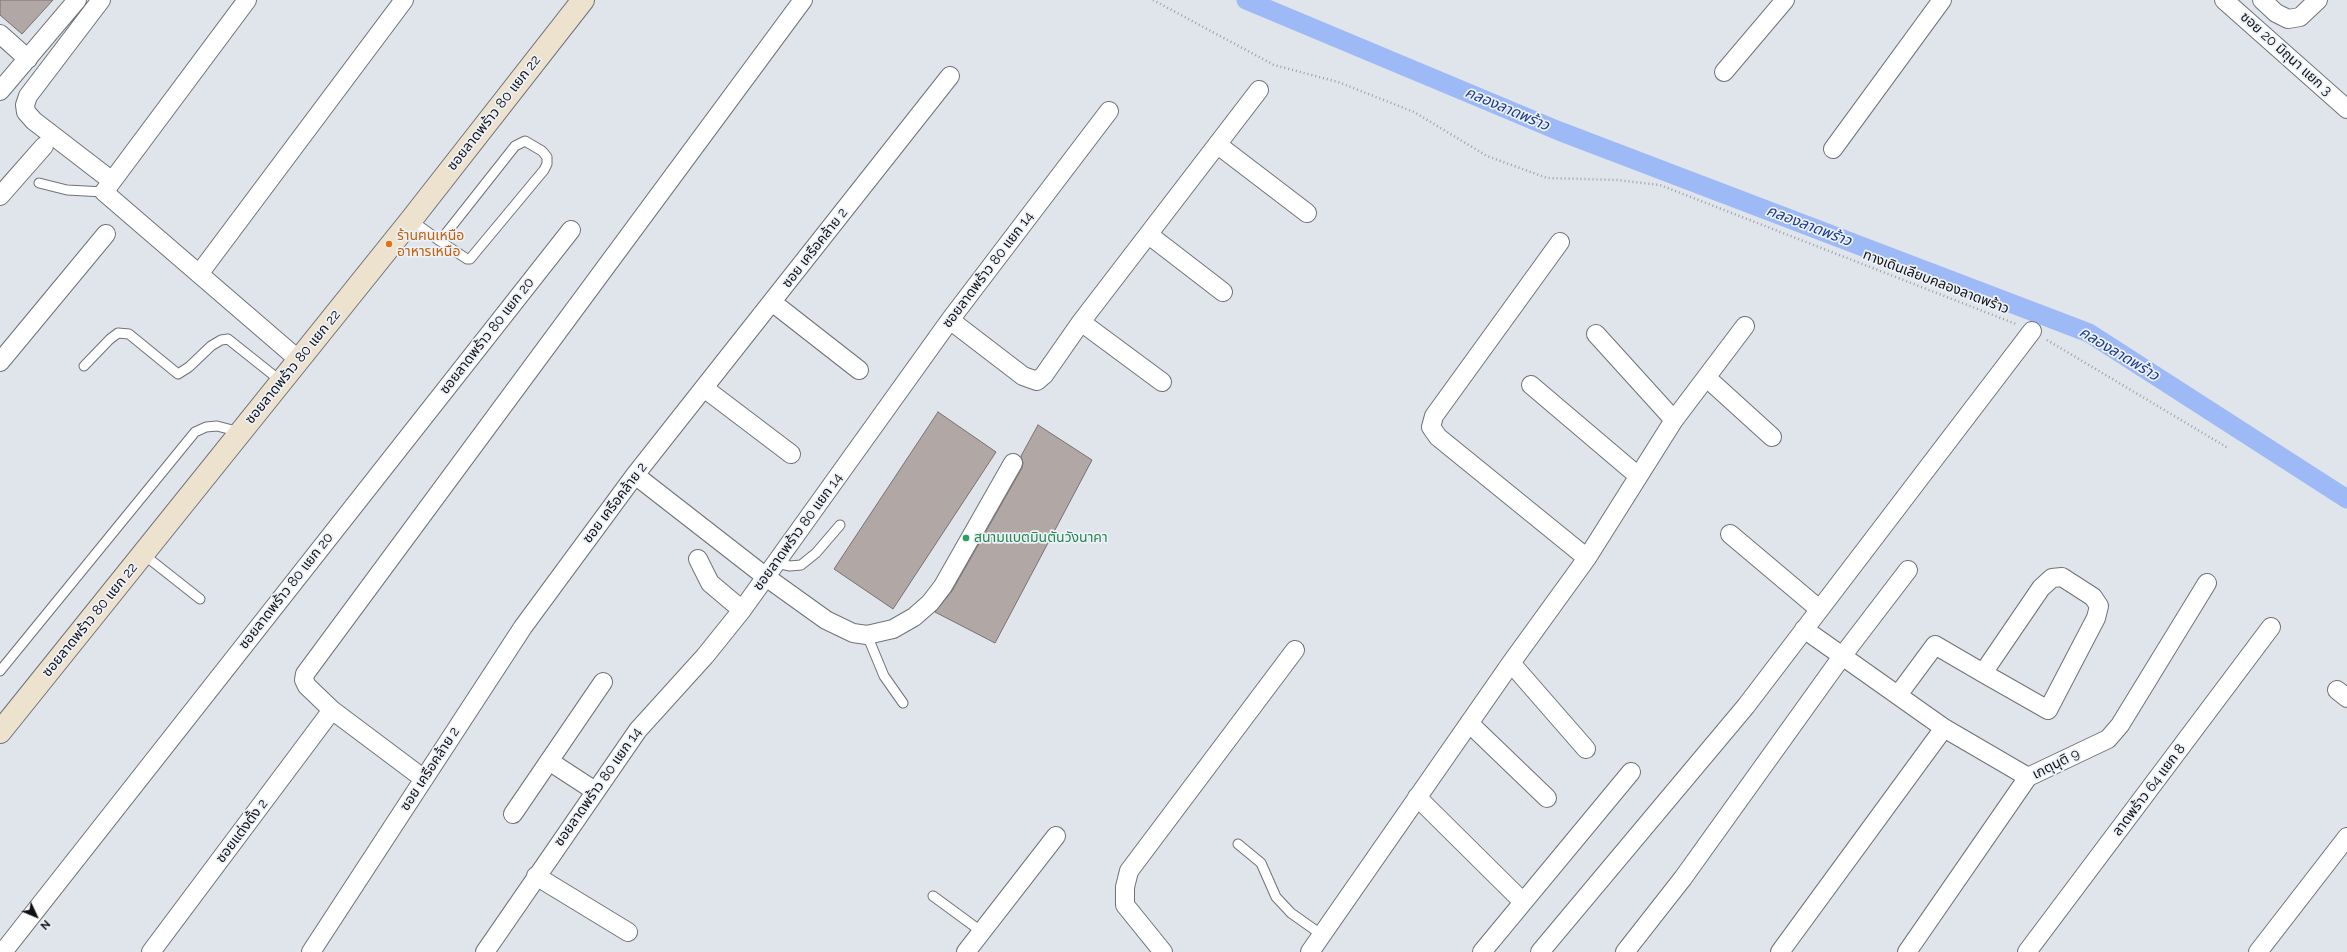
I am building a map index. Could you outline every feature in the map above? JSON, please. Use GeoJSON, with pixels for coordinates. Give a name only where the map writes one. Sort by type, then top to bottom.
{"type":"FeatureCollection","features":[{"type":"Feature","properties":{"kind":"street"},"geometry":{"type":"LineString","coordinates":[[0,91],[77,0]]}},
{"type":"Feature","properties":{"kind":"street"},"geometry":{"type":"LineString","coordinates":[[101,0],[28,96],[25,105],[26,112],[34,121],[108,186],[199,274],[299,360]]}},
{"type":"Feature","properties":{"kind":"street"},"geometry":{"type":"LineString","coordinates":[[108,186],[248,0]]}},
{"type":"Feature","properties":{"kind":"street"},"geometry":{"type":"LineString","coordinates":[[199,274],[404,0]]}},
{"type":"Feature","properties":{"kind":"street","name":"ซอยลาดพร้าว 80 แยก 22"},"geometry":{"type":"LineString","coordinates":[[0,732],[282,382],[583,0]]}},
{"type":"Feature","properties":{"kind":"street"},"geometry":{"type":"LineString","coordinates":[[424,779],[332,710],[307,686],[304,680],[305,674],[803,0]]}},
{"type":"Feature","properties":{"kind":"street"},"geometry":{"type":"LineString","coordinates":[[1724,72],[1785,0]]}},
{"type":"Feature","properties":{"kind":"street"},"geometry":{"type":"LineString","coordinates":[[1833,149],[1942,0]]}},
{"type":"Feature","properties":{"kind":"street","name":"ซอย 20 มิถุนา แยก 3"},"geometry":{"type":"LineString","coordinates":[[2224,0],[2346,106]]}},
{"type":"Feature","properties":{"kind":"street"},"geometry":{"type":"LineString","coordinates":[[2262,0],[2276,13],[2288,20],[2300,18],[2318,0]]}},
{"type":"Feature","properties":{"kind":"street"},"geometry":{"type":"LineString","coordinates":[[0,34],[28,59]]}},
{"type":"Feature","properties":{"kind":"street","name":"ซอย เครือคล้าย 2"},"geometry":{"type":"LineString","coordinates":[[310,952],[523,627],[635,475],[950,76]]}},
{"type":"Feature","properties":{"kind":"street"},"geometry":{"type":"LineString","coordinates":[[950,320],[1023,376],[1037,381],[1044,375],[1081,322],[1259,90]]}},
{"type":"Feature","properties":{"kind":"street","name":"ซอยลาดพร้าว 80 แยก 14"},"geometry":{"type":"LineString","coordinates":[[485,952],[638,730],[705,656],[742,610],[950,320],[1109,111]]}},
{"type":"Feature","properties":{"kind":"street"},"geometry":{"type":"LineString","coordinates":[[1218,145],[1307,213]]}},
{"type":"Feature","properties":{"kind":"street"},"geometry":{"type":"LineString","coordinates":[[0,196],[44,146]]}},
{"type":"Feature","properties":{"kind":"street","name":"ซอยลาดพร้าว 80 แยก 20"},"geometry":{"type":"LineString","coordinates":[[3,952],[571,230]]}},
{"type":"Feature","properties":{"kind":"street"},"geometry":{"type":"LineString","coordinates":[[0,362],[106,234]]}},
{"type":"Feature","properties":{"kind":"street"},"geometry":{"type":"LineString","coordinates":[[1149,235],[1223,292]]}},
{"type":"Feature","properties":{"kind":"street"},"geometry":{"type":"LineString","coordinates":[[1560,242],[1434,416],[1431,427],[1438,437],[1587,558]]}},
{"type":"Feature","properties":{"kind":"street"},"geometry":{"type":"LineString","coordinates":[[772,302],[859,370]]}},
{"type":"Feature","properties":{"kind":"street"},"geometry":{"type":"LineString","coordinates":[[1081,322],[1162,382]]}},
{"type":"Feature","properties":{"kind":"street"},"geometry":{"type":"LineString","coordinates":[[1310,952],[1511,663],[1587,558],[1674,420],[1745,326]]}},
{"type":"Feature","properties":{"kind":"street"},"geometry":{"type":"LineString","coordinates":[[1540,952],[1746,706],[2032,331]]}},
{"type":"Feature","properties":{"kind":"street"},"geometry":{"type":"LineString","coordinates":[[1596,334],[1674,420]]}},
{"type":"Feature","properties":{"kind":"street"},"geometry":{"type":"LineString","coordinates":[[1707,378],[1772,437]]}},
{"type":"Feature","properties":{"kind":"street"},"geometry":{"type":"LineString","coordinates":[[1531,385],[1638,475]]}},
{"type":"Feature","properties":{"kind":"street"},"geometry":{"type":"LineString","coordinates":[[704,388],[791,454]]}},
{"type":"Feature","properties":{"kind":"street"},"geometry":{"type":"LineString","coordinates":[[635,475],[771,570],[826,620],[853,633],[867,635],[893,629],[914,617],[930,603],[943,586],[1014,463]]}},
{"type":"Feature","properties":{"kind":"street"},"geometry":{"type":"LineString","coordinates":[[1730,534],[1819,609]]}},
{"type":"Feature","properties":{"kind":"street"},"geometry":{"type":"LineString","coordinates":[[698,559],[710,583],[742,610]]}},
{"type":"Feature","properties":{"kind":"street"},"geometry":{"type":"LineString","coordinates":[[1625,952],[1683,878],[1843,655],[1908,570]]}},
{"type":"Feature","properties":{"kind":"street"},"geometry":{"type":"LineString","coordinates":[[1898,695],[1935,645],[1983,673],[2048,710],[2096,618],[2099,606],[2093,597],[2062,577],[2052,578],[2040,588],[1983,673]]}},
{"type":"Feature","properties":{"kind":"street","name":"เกตุนุติ 9"},"geometry":{"type":"LineString","coordinates":[[1907,952],[2028,777],[2108,739],[2120,725],[2207,583]]}},
{"type":"Feature","properties":{"kind":"street","name":"ลาดพร้าว 64 แยก 8"},"geometry":{"type":"LineString","coordinates":[[2027,952],[2271,627]]}},
{"type":"Feature","properties":{"kind":"street"},"geometry":{"type":"LineString","coordinates":[[1804,629],[1843,655],[1944,728],[2028,777]]}},
{"type":"Feature","properties":{"kind":"street"},"geometry":{"type":"LineString","coordinates":[[1163,952],[1125,905],[1125,887],[1129,871],[1296,650]]}},
{"type":"Feature","properties":{"kind":"street"},"geometry":{"type":"LineString","coordinates":[[1511,663],[1586,749]]}},
{"type":"Feature","properties":{"kind":"street"},"geometry":{"type":"LineString","coordinates":[[513,814],[603,682]]}},
{"type":"Feature","properties":{"kind":"street","name":"ซอยแต่งตั้ง 2"},"geometry":{"type":"LineString","coordinates":[[152,952],[332,710]]}},
{"type":"Feature","properties":{"kind":"street"},"geometry":{"type":"LineString","coordinates":[[1469,724],[1547,798]]}},
{"type":"Feature","properties":{"kind":"street"},"geometry":{"type":"LineString","coordinates":[[1780,952],[1944,728]]}},
{"type":"Feature","properties":{"kind":"street"},"geometry":{"type":"LineString","coordinates":[[549,761],[595,791]]}},
{"type":"Feature","properties":{"kind":"street"},"geometry":{"type":"LineString","coordinates":[[1482,952],[1631,772]]}},
{"type":"Feature","properties":{"kind":"street"},"geometry":{"type":"LineString","coordinates":[[1417,797],[1522,902]]}},
{"type":"Feature","properties":{"kind":"street"},"geometry":{"type":"LineString","coordinates":[[966,952],[1056,836]]}},
{"type":"Feature","properties":{"kind":"street"},"geometry":{"type":"LineString","coordinates":[[2258,952],[2347,837]]}},
{"type":"Feature","properties":{"kind":"street"},"geometry":{"type":"LineString","coordinates":[[536,876],[628,932]]}},
{"type":"Feature","properties":{"kind":"lane"},"geometry":{"type":"LineString","coordinates":[[411,220],[440,241],[467,259],[474,256],[544,170],[547,164],[547,157],[542,151],[525,141],[515,146],[440,241]]}},
{"type":"Feature","properties":{"kind":"lane"},"geometry":{"type":"LineString","coordinates":[[39,183],[68,190],[108,186]]}},
{"type":"Feature","properties":{"kind":"lane"},"geometry":{"type":"LineString","coordinates":[[84,366],[110,339],[118,333],[130,334],[178,374],[189,367],[211,346],[221,340],[228,340],[282,382]]}},
{"type":"Feature","properties":{"kind":"lane"},"geometry":{"type":"LineString","coordinates":[[0,671],[195,432],[206,427],[217,426],[241,432]]}},
{"type":"Feature","properties":{"kind":"lane"},"geometry":{"type":"LineString","coordinates":[[771,570],[801,565],[816,553],[840,525]]}},
{"type":"Feature","properties":{"kind":"lane"},"geometry":{"type":"LineString","coordinates":[[144,554],[200,599]]}},
{"type":"Feature","properties":{"kind":"lane"},"geometry":{"type":"LineString","coordinates":[[867,635],[884,676],[903,703]]}},
{"type":"Feature","properties":{"kind":"lane"},"geometry":{"type":"LineString","coordinates":[[1238,844],[1261,862],[1276,897],[1291,913],[1322,935]]}},
{"type":"Feature","properties":{"kind":"lane"},"geometry":{"type":"LineString","coordinates":[[932,896],[982,932]]}},
{"type":"Feature","properties":{"kind":"path","name":"ทางเดินเลียบคลองลาดพร้าว"},"geometry":{"type":"LineString","coordinates":[[1153,0],[1274,65],[1338,82],[1414,112],[1487,156],[1547,178],[1617,180],[1660,185],[2032,331],[2228,448]]}},
{"type":"Feature","properties":{"kind":"building"},"geometry":{"type":"Polygon","coordinates":[[[0,0],[53,0],[22,34],[0,15],[0,0]]]}},
{"type":"Feature","properties":{"kind":"building"},"geometry":{"type":"Polygon","coordinates":[[[938,412],[996,452],[893,609],[834,569],[938,412]]]}},
{"type":"Feature","properties":{"kind":"building"},"geometry":{"type":"Polygon","coordinates":[[[1038,425],[1092,460],[995,643],[935,612],[952,591],[1022,468],[1023,463],[1021,456],[1038,425]]]}},
{"type":"Feature","properties":{"kind":"waterway","name":"คลองลาดพร้าว"},"geometry":{"type":"LineString","coordinates":[[1246,0],[1559,131],[2089,333],[2347,499]]}},
{"type":"Feature","properties":{"kind":"place","name":"ร้านฅนเหนือ อาหารเหนือ"},"geometry":{"type":"Point","coordinates":[389,244]}},
{"type":"Feature","properties":{"kind":"place","name":"สนามแบตมินตันวังนาคา"},"geometry":{"type":"Point","coordinates":[966,538]}}]}
